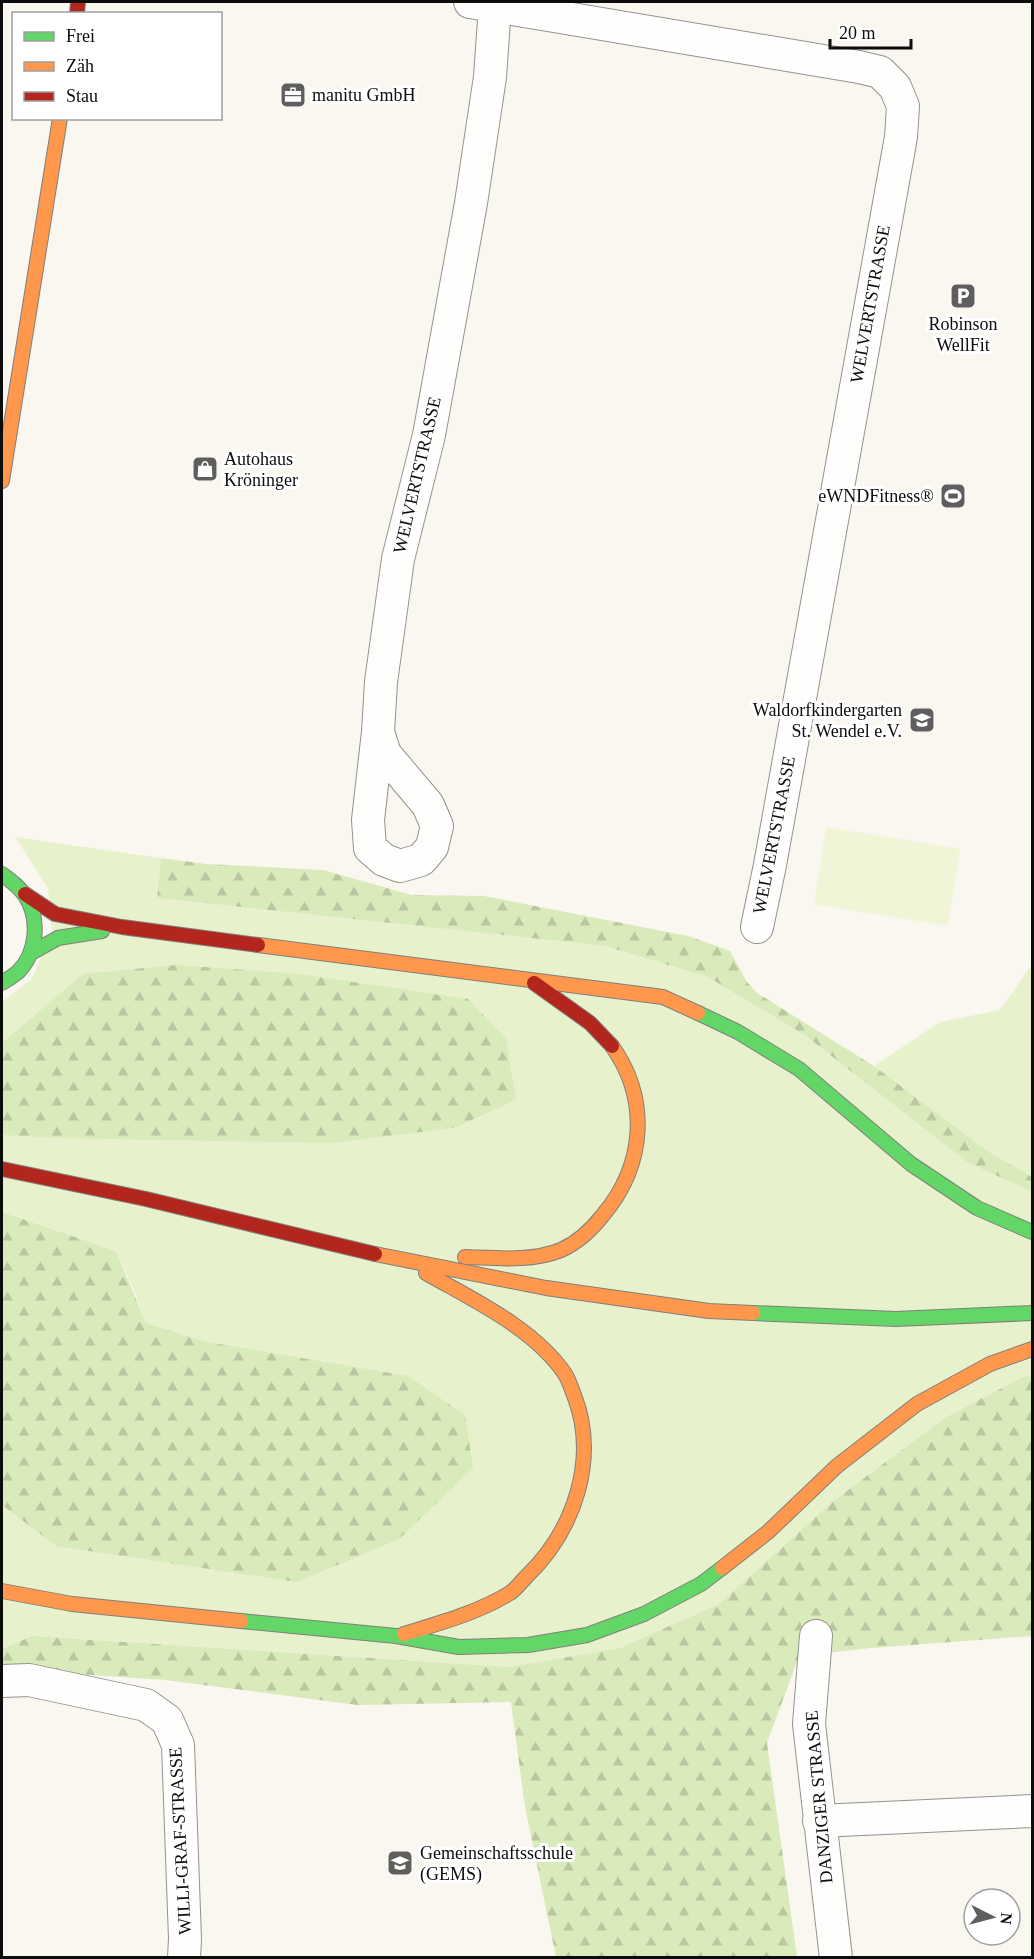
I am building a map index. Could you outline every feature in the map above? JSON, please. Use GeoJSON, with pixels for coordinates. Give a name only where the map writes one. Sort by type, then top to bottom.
{"type":"FeatureCollection","features":[{"type":"Feature","properties":{"kind":"main road"},"geometry":{"type":"LineString","coordinates":[[2,481],[5,442],[60,120]]}},
{"type":"Feature","properties":{"kind":"main road"},"geometry":{"type":"LineString","coordinates":[[2,874],[25,894],[55,914],[122,927],[663,997],[738,1032],[799,1069],[911,1164],[977,1208],[1032,1232]]}},
{"type":"Feature","properties":{"kind":"main road"},"geometry":{"type":"LineString","coordinates":[[2,983],[22,968],[31,953],[35,933],[33,913],[25,894]]}},
{"type":"Feature","properties":{"kind":"main road"},"geometry":{"type":"LineString","coordinates":[[31,953],[58,938],[122,927]]}},
{"type":"Feature","properties":{"kind":"main road"},"geometry":{"type":"LineString","coordinates":[[385,1257],[527,1257],[562,1250],[596,1226],[623,1188],[636,1155],[638,1126],[638,1116],[628,1074],[607,1039],[578,1014],[531,981]]}},
{"type":"Feature","properties":{"kind":"main road"},"geometry":{"type":"LineString","coordinates":[[2,1169],[146,1199],[385,1257],[546,1288],[709,1311],[896,1319],[1032,1313]]}},
{"type":"Feature","properties":{"kind":"main road"},"geometry":{"type":"LineString","coordinates":[[396,1636],[470,1613],[511,1592],[543,1561],[568,1520],[579,1490],[585,1450],[581,1413],[566,1375],[545,1350],[506,1319],[407,1261]]}},
{"type":"Feature","properties":{"kind":"main road"},"geometry":{"type":"LineString","coordinates":[[2,1591],[72,1604],[396,1636],[459,1647],[528,1645],[587,1635],[644,1614],[701,1584],[768,1532],[837,1466],[916,1404],[990,1364],[1032,1349]]}},
{"type":"Feature","properties":{"kind":"main road"},"geometry":{"type":"LineString","coordinates":[[25,1611],[72,1604]]}},
{"type":"Feature","properties":{"kind":"street","name":"WELVERTSTRASSE"},"geometry":{"type":"LineString","coordinates":[[378,732],[381,682],[398,559],[429,435],[471,203],[490,77],[482,4],[880,72],[896,87],[903,106],[901,137],[757,927]]}},
{"type":"Feature","properties":{"kind":"street","name":"DANZIGER STRASSE"},"geometry":{"type":"LineString","coordinates":[[816,1636],[809,1724],[836,1958]]}},
{"type":"Feature","properties":{"kind":"street","name":"WILLI-GRAF-STRASSE"},"geometry":{"type":"LineString","coordinates":[[2,1681],[29,1680],[147,1705],[167,1720],[177,1745],[184,1958]]}},
{"type":"Feature","properties":{"kind":"street"},"geometry":{"type":"LineString","coordinates":[[819,1821],[1032,1811]]}},
{"type":"Feature","properties":{"kind":"green space"},"geometry":{"type":"Polygon","coordinates":[[[826,827],[960,849],[948,926],[814,904],[826,827]]]}},
{"type":"Feature","properties":{"kind":"green space"},"geometry":{"type":"Polygon","coordinates":[[[15,837],[161,858],[157,898],[605,946],[708,977],[806,1036],[968,1163],[1032,1191],[1032,1375],[1023,1377],[946,1417],[832,1502],[719,1604],[620,1648],[509,1667],[32,1636],[2,1649],[2,1505],[56,1546],[207,1342],[146,1323],[116,1251],[2,1212],[2,1002],[32,979],[52,930],[48,888],[15,837]]]}},
{"type":"Feature","properties":{"kind":"green space"},"geometry":{"type":"Polygon","coordinates":[[[161,858],[206,864],[323,870],[412,895],[484,896],[688,936],[730,951],[747,982],[757,993],[874,1066],[989,1152],[1032,1177],[1032,1191],[968,1163],[806,1036],[708,977],[605,946],[157,898],[161,858]]]}},
{"type":"Feature","properties":{"kind":"green space"},"geometry":{"type":"Polygon","coordinates":[[[1032,964],[1032,1177],[989,1152],[874,1066],[940,1022],[1000,1010],[1032,964]]]}},
{"type":"Feature","properties":{"kind":"green space"},"geometry":{"type":"Polygon","coordinates":[[[176,965],[299,974],[468,999],[506,1039],[516,1100],[454,1128],[331,1143],[2,1135],[2,1043],[83,974],[176,965]]]}},
{"type":"Feature","properties":{"kind":"green space"},"geometry":{"type":"Polygon","coordinates":[[[2,1212],[116,1251],[146,1323],[207,1342],[408,1376],[465,1415],[473,1468],[399,1539],[297,1582],[56,1546],[2,1505],[2,1212]]]}},
{"type":"Feature","properties":{"kind":"green space"},"geometry":{"type":"Polygon","coordinates":[[[1032,1375],[1032,1636],[871,1648],[799,1656],[767,1743],[797,1957],[556,1957],[525,1807],[511,1702],[358,1705],[165,1680],[2,1669],[2,1649],[32,1636],[509,1667],[620,1648],[719,1604],[832,1502],[946,1417],[1023,1377],[1032,1375]]]}},
{"type":"Feature","properties":{"kind":"traffic: fast"},"geometry":{"type":"LineString","coordinates":[[2,874],[26,897],[35,926],[33,946],[29,956],[18,972],[2,983]]}},
{"type":"Feature","properties":{"kind":"traffic: fast"},"geometry":{"type":"LineString","coordinates":[[31,953],[58,938],[102,931]]}},
{"type":"Feature","properties":{"kind":"traffic: fast"},"geometry":{"type":"LineString","coordinates":[[698,1013],[738,1032],[799,1069],[911,1164],[977,1208],[1032,1232]]}},
{"type":"Feature","properties":{"kind":"traffic: fast"},"geometry":{"type":"LineString","coordinates":[[753,1313],[896,1319],[1032,1313]]}},
{"type":"Feature","properties":{"kind":"traffic: fast"},"geometry":{"type":"LineString","coordinates":[[241,1621],[396,1636],[459,1647],[528,1645],[587,1635],[644,1614],[701,1584],[722,1568]]}},
{"type":"Feature","properties":{"kind":"traffic: slow"},"geometry":{"type":"LineString","coordinates":[[2,481],[60,120]]}},
{"type":"Feature","properties":{"kind":"traffic: slow"},"geometry":{"type":"LineString","coordinates":[[258,945],[663,997],[698,1013]]}},
{"type":"Feature","properties":{"kind":"traffic: slow"},"geometry":{"type":"LineString","coordinates":[[465,1257],[526,1258],[561,1250],[573,1244],[589,1230],[617,1196],[634,1154],[638,1132],[633,1088],[612,1046]]}},
{"type":"Feature","properties":{"kind":"traffic: slow"},"geometry":{"type":"LineString","coordinates":[[375,1254],[546,1288],[709,1311],[753,1313]]}},
{"type":"Feature","properties":{"kind":"traffic: slow"},"geometry":{"type":"LineString","coordinates":[[404,1634],[471,1612],[514,1590],[543,1559],[569,1516],[577,1493],[584,1444],[581,1419],[574,1395],[568,1379],[552,1358],[537,1343],[502,1316],[426,1273]]}},
{"type":"Feature","properties":{"kind":"traffic: slow"},"geometry":{"type":"LineString","coordinates":[[722,1568],[768,1532],[837,1466],[917,1404],[990,1364],[1032,1349]]}},
{"type":"Feature","properties":{"kind":"traffic: slow"},"geometry":{"type":"LineString","coordinates":[[2,1591],[72,1604],[241,1621]]}},
{"type":"Feature","properties":{"kind":"traffic: jam"},"geometry":{"type":"LineString","coordinates":[[77,12],[78,2]]}},
{"type":"Feature","properties":{"kind":"traffic: jam"},"geometry":{"type":"LineString","coordinates":[[25,894],[55,914],[122,927],[258,945]]}},
{"type":"Feature","properties":{"kind":"traffic: jam"},"geometry":{"type":"LineString","coordinates":[[534,983],[590,1023],[612,1046]]}},
{"type":"Feature","properties":{"kind":"traffic: jam"},"geometry":{"type":"LineString","coordinates":[[2,1169],[146,1199],[375,1254]]}},
{"type":"Feature","properties":{"kind":"place","name":"manitu GmbH"},"geometry":{"type":"Point","coordinates":[293,95]}},
{"type":"Feature","properties":{"kind":"place","name":"Robinson WellFit"},"geometry":{"type":"Point","coordinates":[963,296]}},
{"type":"Feature","properties":{"kind":"place","name":"Autohaus Kröninger"},"geometry":{"type":"Point","coordinates":[205,469]}},
{"type":"Feature","properties":{"kind":"place","name":"eWNDFitness®"},"geometry":{"type":"Point","coordinates":[953,496]}},
{"type":"Feature","properties":{"kind":"place","name":"Waldorfkindergarten St. Wendel e.V."},"geometry":{"type":"Point","coordinates":[922,720]}},
{"type":"Feature","properties":{"kind":"place","name":"Gemeinschaftsschule (GEMS)"},"geometry":{"type":"Point","coordinates":[400,1863]}}]}
